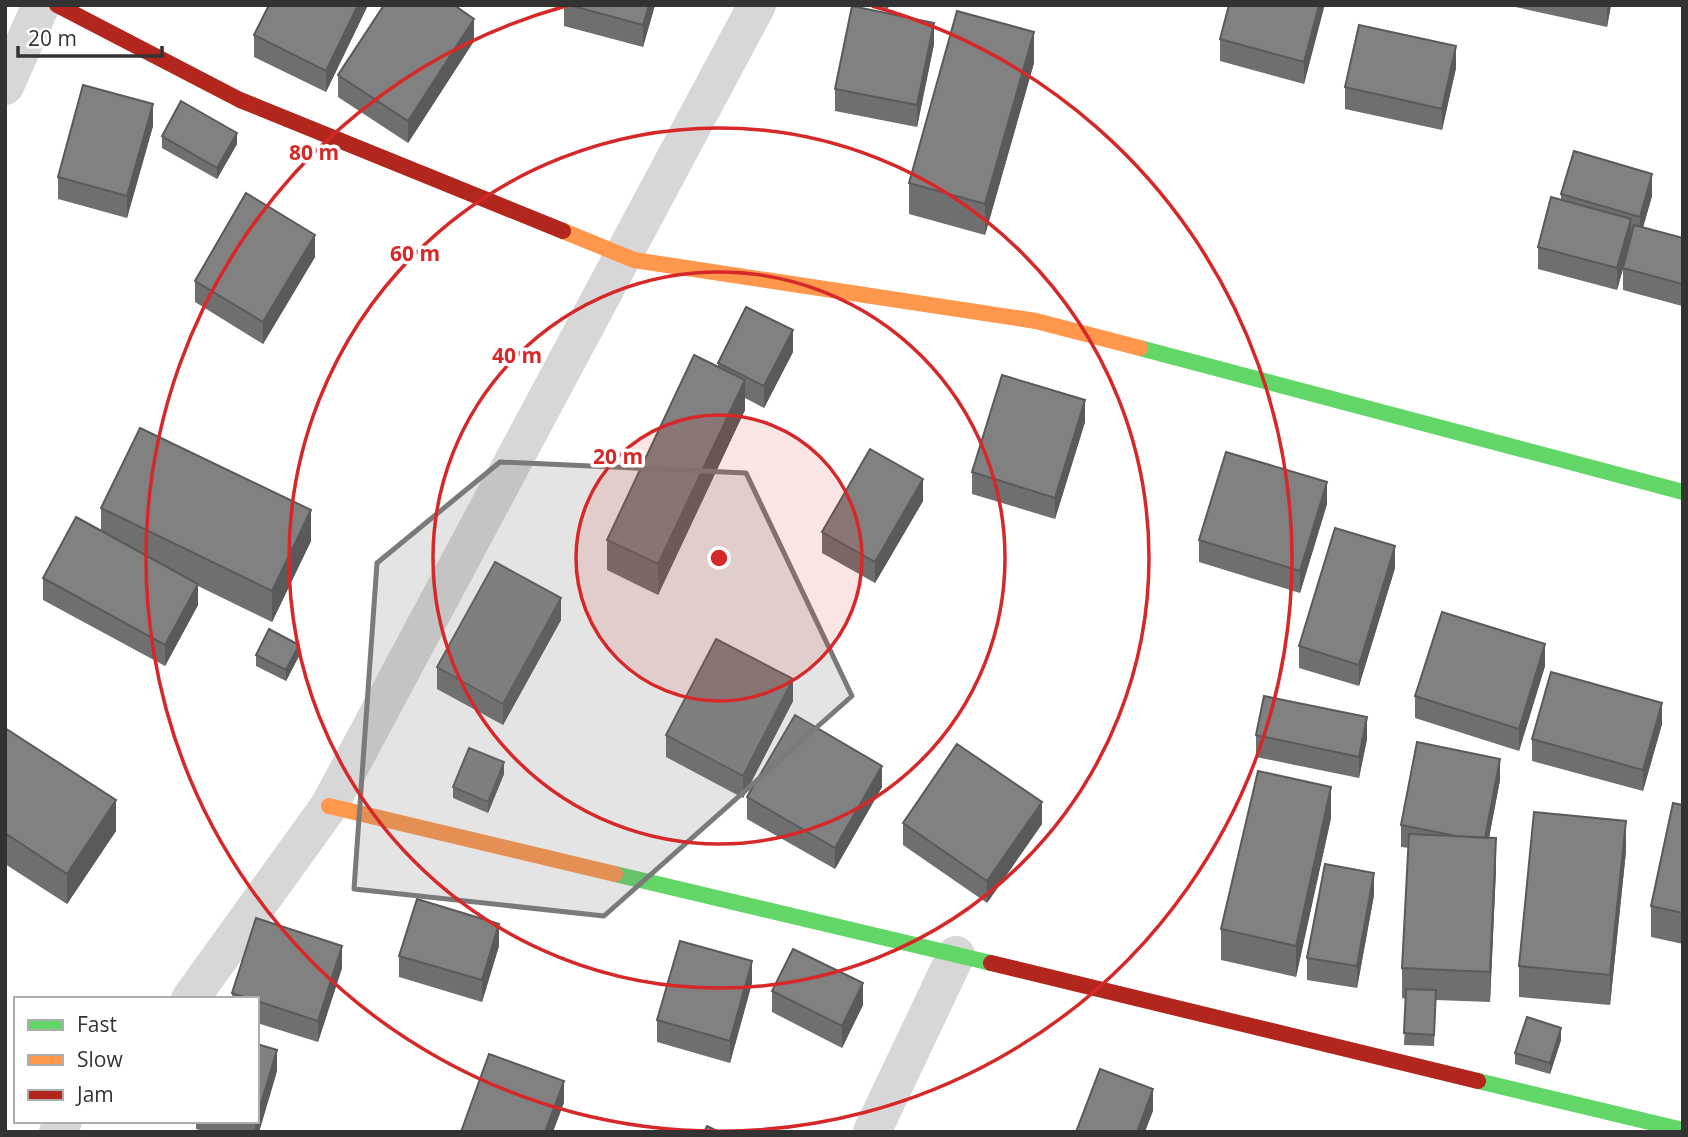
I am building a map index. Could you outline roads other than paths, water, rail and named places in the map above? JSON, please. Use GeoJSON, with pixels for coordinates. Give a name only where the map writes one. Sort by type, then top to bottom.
{"type":"FeatureCollection","features":[{"type":"Feature","properties":{"kind":"street"},"geometry":{"type":"LineString","coordinates":[[5,86],[41,5]]}},
{"type":"Feature","properties":{"kind":"street"},"geometry":{"type":"LineString","coordinates":[[57,5],[240,100],[635,260],[1036,321],[1683,492]]}},
{"type":"Feature","properties":{"kind":"street"},"geometry":{"type":"LineString","coordinates":[[191,997],[329,806],[757,5]]}},
{"type":"Feature","properties":{"kind":"street"},"geometry":{"type":"LineString","coordinates":[[329,806],[1683,1130]]}},
{"type":"Feature","properties":{"kind":"street"},"geometry":{"type":"LineString","coordinates":[[872,1132],[956,955]]}}]}
